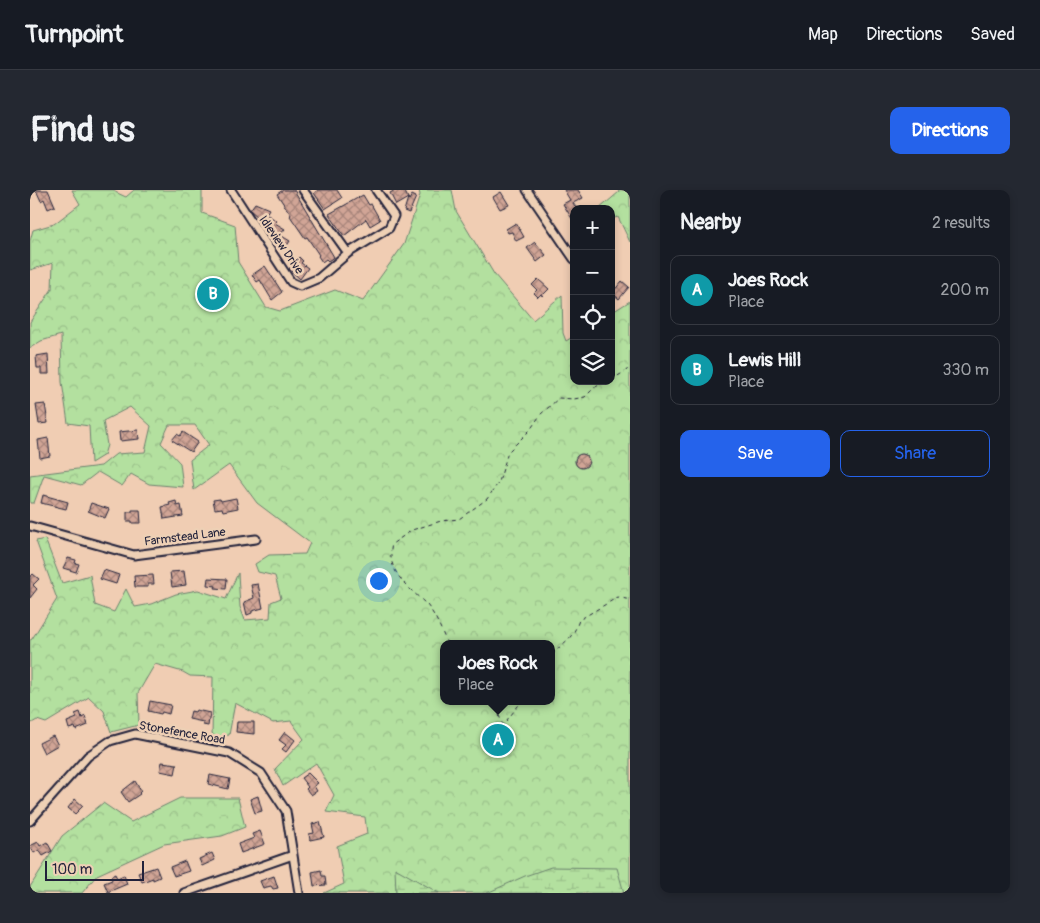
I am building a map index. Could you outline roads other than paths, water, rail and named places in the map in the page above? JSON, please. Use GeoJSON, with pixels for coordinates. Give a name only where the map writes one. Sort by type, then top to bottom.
{"type":"FeatureCollection","features":[{"type":"Feature","properties":{"kind":"street","name":"Idleview Drive"},"geometry":{"type":"LineString","coordinates":[[230,190],[290,282],[300,286],[319,278],[348,253],[389,228],[394,216],[376,190]]}},
{"type":"Feature","properties":{"kind":"street"},"geometry":{"type":"LineString","coordinates":[[303,190],[348,253]]}},
{"type":"Feature","properties":{"kind":"street"},"geometry":{"type":"LineString","coordinates":[[528,190],[570,253]]}},
{"type":"Feature","properties":{"kind":"street","name":"Farmstead Lane"},"geometry":{"type":"LineString","coordinates":[[30,526],[134,555],[256,539]]}},
{"type":"Feature","properties":{"kind":"street","name":"Stonefence Road"},"geometry":{"type":"LineString","coordinates":[[30,821],[88,756],[110,741],[135,734],[229,753],[261,773],[286,811],[299,893]]}},
{"type":"Feature","properties":{"kind":"street"},"geometry":{"type":"LineString","coordinates":[[184,893],[292,855]]}},
{"type":"Feature","properties":{"kind":"place","name":"Lewis Hill"},"geometry":{"type":"Point","coordinates":[213,294]}},
{"type":"Feature","properties":{"kind":"place","name":"Joes Rock"},"geometry":{"type":"Point","coordinates":[498,740]}}]}
